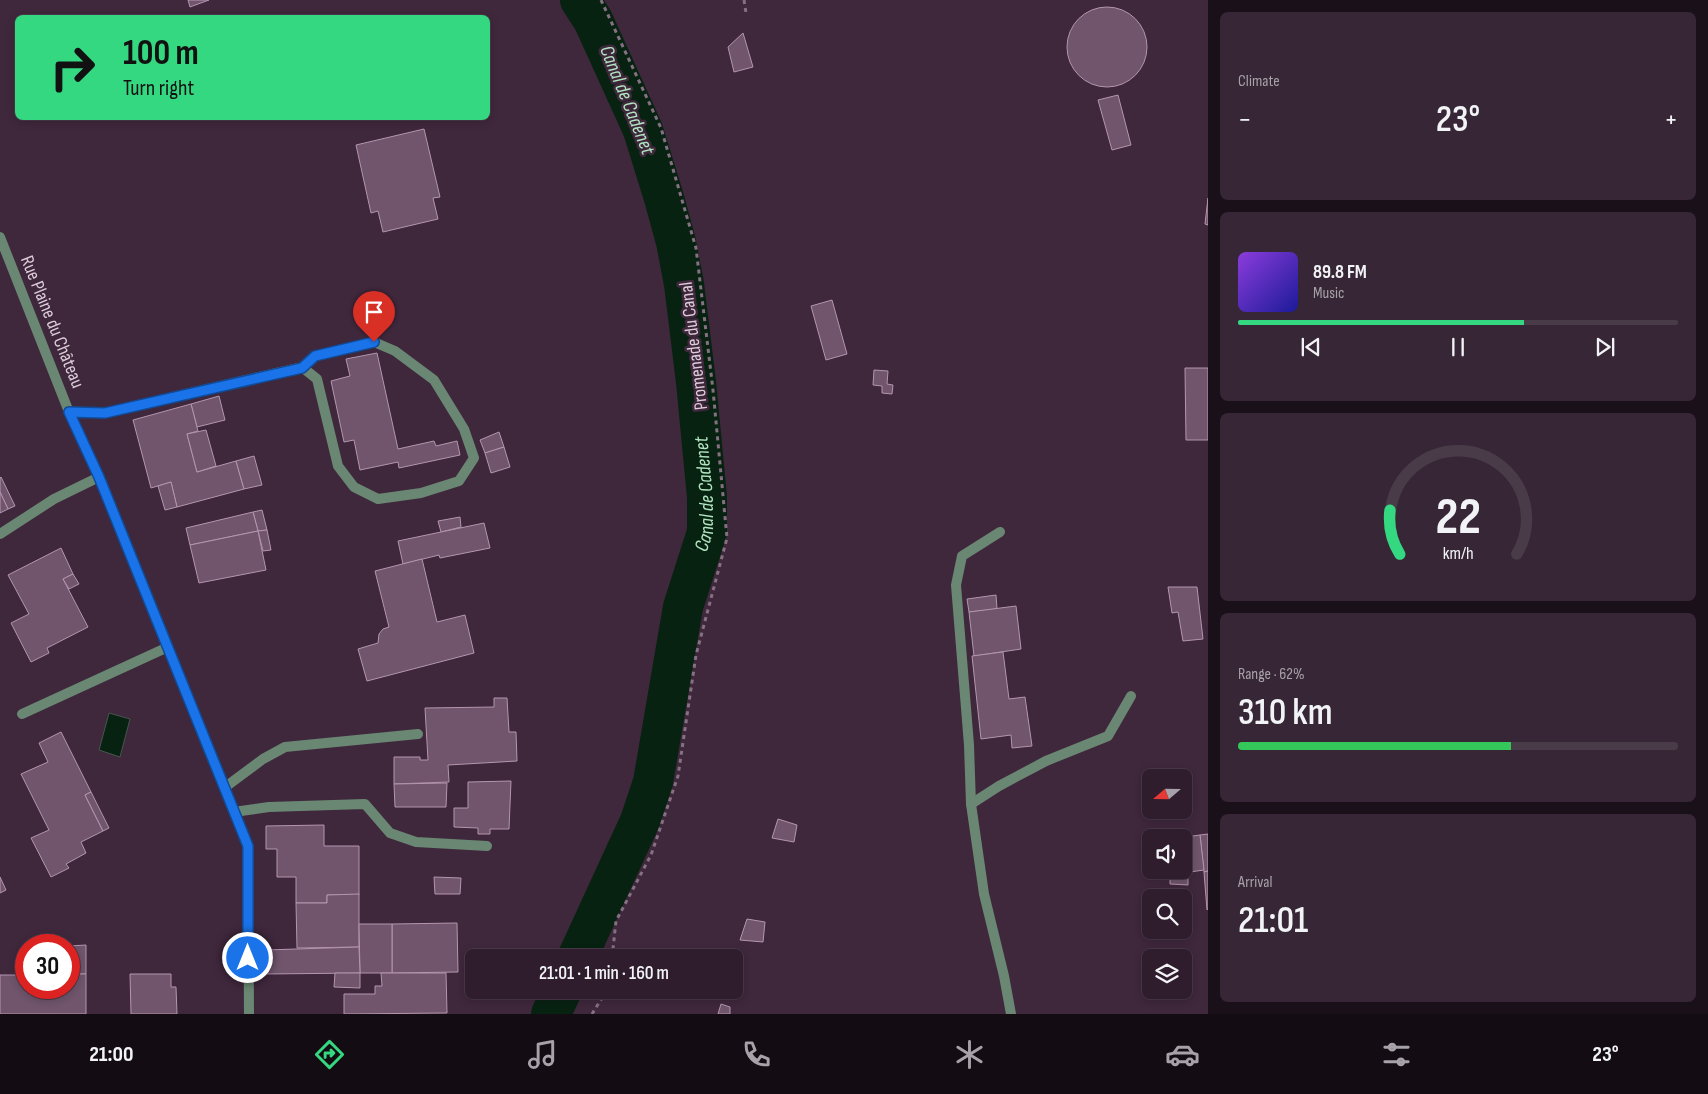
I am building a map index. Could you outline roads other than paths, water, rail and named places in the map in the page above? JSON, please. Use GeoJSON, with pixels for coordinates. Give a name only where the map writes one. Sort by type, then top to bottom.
{"type":"FeatureCollection","features":[{"type":"Feature","properties":{"kind":"street","name":"Rue Plaine du Château"},"geometry":{"type":"LineString","coordinates":[[0,237],[69,412],[99,477],[248,846],[248,1014]]}},
{"type":"Feature","properties":{"kind":"street"},"geometry":{"type":"LineString","coordinates":[[69,412],[105,413],[302,368],[315,356],[374,342],[395,351],[434,380],[464,429],[474,458],[459,481],[422,493],[378,499],[354,487],[338,466],[317,379],[302,368]]}},
{"type":"Feature","properties":{"kind":"street"},"geometry":{"type":"LineString","coordinates":[[0,534],[54,499],[99,477]]}},
{"type":"Feature","properties":{"kind":"street"},"geometry":{"type":"LineString","coordinates":[[1000,532],[962,556],[956,585],[969,745],[971,804],[984,894],[1004,976],[1011,1014]]}},
{"type":"Feature","properties":{"kind":"street"},"geometry":{"type":"LineString","coordinates":[[22,714],[168,647]]}},
{"type":"Feature","properties":{"kind":"street"},"geometry":{"type":"LineString","coordinates":[[971,804],[999,786],[1046,761],[1108,736],[1131,696]]}},
{"type":"Feature","properties":{"kind":"street"},"geometry":{"type":"LineString","coordinates":[[224,788],[263,759],[285,747],[418,734]]}},
{"type":"Feature","properties":{"kind":"street"},"geometry":{"type":"LineString","coordinates":[[234,812],[268,807],[365,804],[390,833],[416,842],[487,846]]}},
{"type":"Feature","properties":{"kind":"waterway","name":"Canal de Cadenet"},"geometry":{"type":"LineString","coordinates":[[580,0],[593,20],[643,130],[676,242],[684,284],[696,382],[707,497],[707,532],[683,607],[653,782],[640,821],[581,949]]}},
{"type":"Feature","properties":{"kind":"waterway","name":"Canal de Cadenet"},"geometry":{"type":"LineString","coordinates":[[551,1014],[558,999]]}}]}
